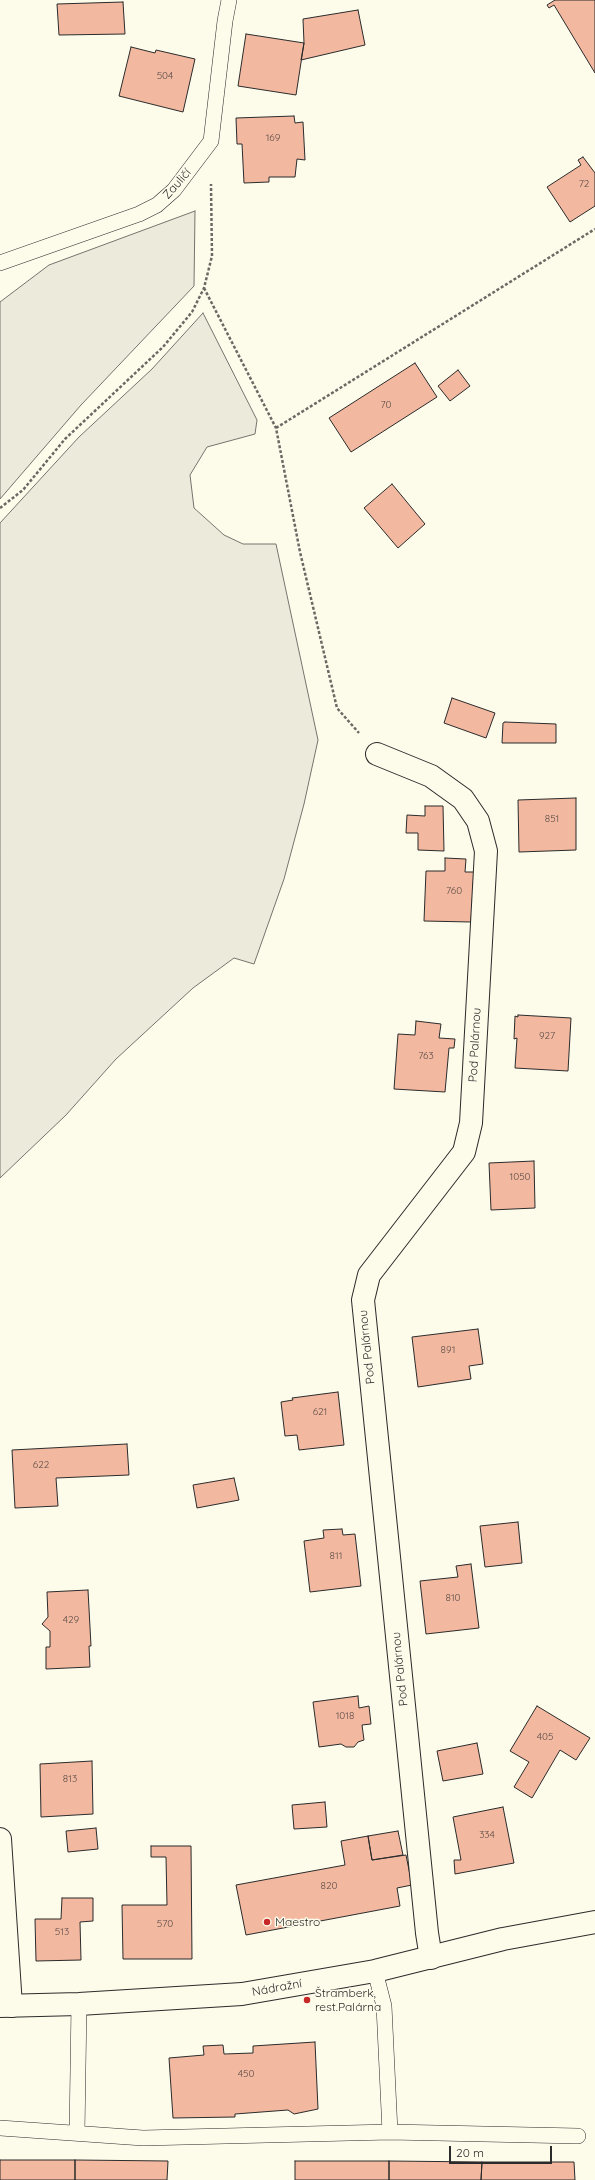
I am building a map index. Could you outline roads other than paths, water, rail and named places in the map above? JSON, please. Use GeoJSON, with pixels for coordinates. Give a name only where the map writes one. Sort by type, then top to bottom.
{"type":"FeatureCollection","features":[{"type":"Feature","properties":{"kind":"street","name":"Pod Palárnou"},"geometry":{"type":"LineString","coordinates":[[376,754],[431,776],[462,799],[478,820],[486,851],[471,1123],[466,1145],[464,1152],[369,1275],[363,1300],[426,1932],[431,1958]]}},
{"type":"Feature","properties":{"kind":"street"},"geometry":{"type":"LineString","coordinates":[[0,1839],[6,2006]]}},
{"type":"Feature","properties":{"kind":"street","name":"Nádražní"},"geometry":{"type":"LineString","coordinates":[[6,2006],[79,2004],[242,1994],[375,1971],[503,1939],[595,1922]]}},
{"type":"Feature","properties":{"kind":"lane","name":"Zauličí"},"geometry":{"type":"LineString","coordinates":[[0,263],[139,214],[157,206],[174,190],[211,141],[225,21],[229,0]]}},
{"type":"Feature","properties":{"kind":"lane"},"geometry":{"type":"LineString","coordinates":[[375,1971],[384,2006],[390,2132]]}},
{"type":"Feature","properties":{"kind":"lane"},"geometry":{"type":"LineString","coordinates":[[77,2133],[79,2004]]}},
{"type":"Feature","properties":{"kind":"lane"},"geometry":{"type":"LineString","coordinates":[[0,2128],[143,2138],[390,2132],[578,2136]]}},
{"type":"Feature","properties":{"kind":"place","name":"Maestro"},"geometry":{"type":"Point","coordinates":[267,1922]}},
{"type":"Feature","properties":{"kind":"place","name":"Štramberk, rest.Palárna"},"geometry":{"type":"Point","coordinates":[307,2000]}}]}
